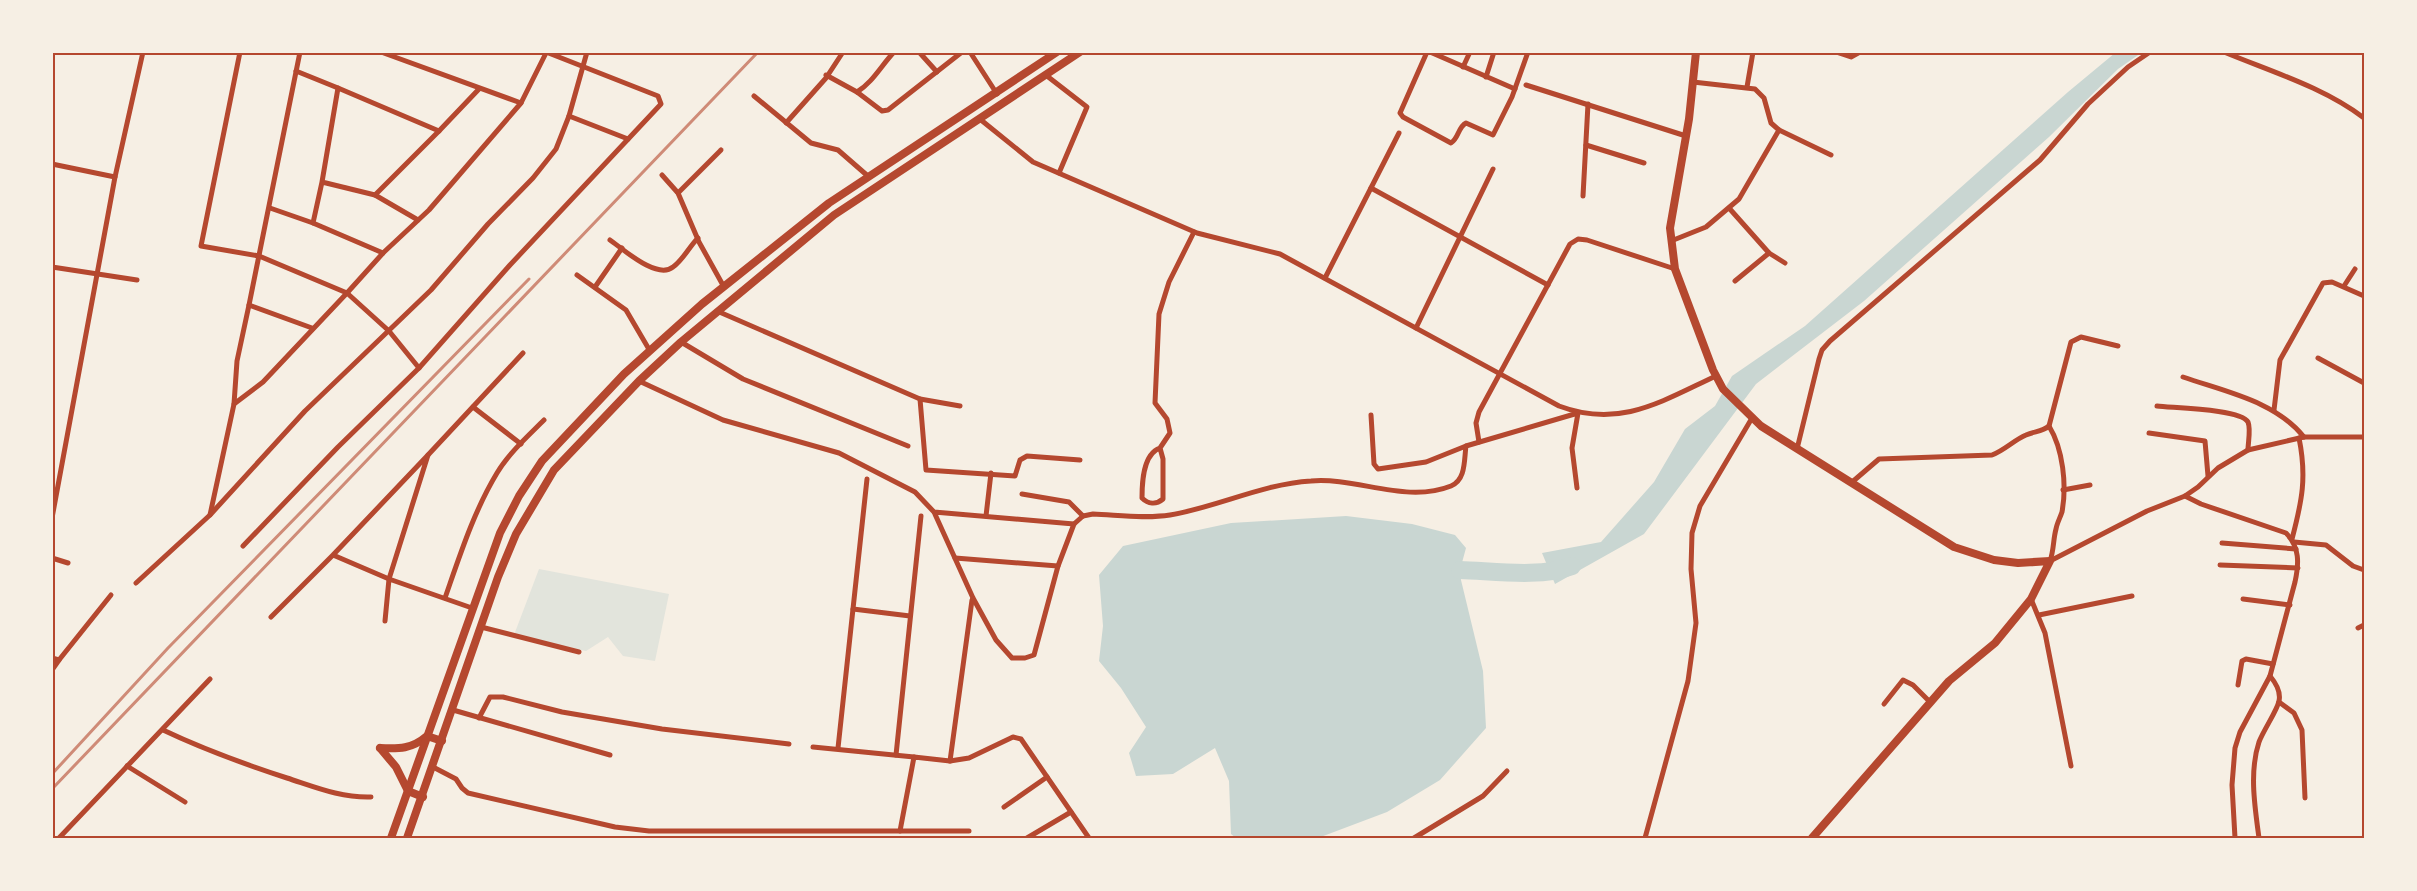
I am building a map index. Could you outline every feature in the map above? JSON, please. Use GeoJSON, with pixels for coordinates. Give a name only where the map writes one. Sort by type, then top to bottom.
{"type":"FeatureCollection","features":[{"type":"Feature","properties":{"kind":"main road"},"geometry":{"type":"LineString","coordinates":[[391,838],[500,533],[519,496],[542,461],[624,374],[723,287],[829,203],[997,94],[1057,52]]}},
{"type":"Feature","properties":{"kind":"main road"},"geometry":{"type":"LineString","coordinates":[[407,838],[498,577],[516,534],[534,500],[554,470],[639,381],[681,342],[834,215],[981,120],[1080,52]]}},
{"type":"Feature","properties":{"kind":"main road"},"geometry":{"type":"LineString","coordinates":[[1696,52],[1686,136],[1670,228],[1671,241],[1675,269],[1723,389],[1749,415],[1797,449],[1953,547],[1994,560],[2018,563],[2050,561]]}},
{"type":"Feature","properties":{"kind":"main road"},"geometry":{"type":"LineString","coordinates":[[1812,838],[1949,681],[1995,643],[2031,599],[2050,561]]}},
{"type":"Feature","properties":{"kind":"main road"},"geometry":{"type":"LineString","coordinates":[[427,736],[442,741]]}},
{"type":"Feature","properties":{"kind":"main road"},"geometry":{"type":"LineString","coordinates":[[423,797],[408,791],[396,767],[380,748],[414,746],[427,736]]}},
{"type":"Feature","properties":{"kind":"main road"},"geometry":{"type":"LineString","coordinates":[[418,762],[433,767]]}},
{"type":"Feature","properties":{"kind":"street"},"geometry":{"type":"LineString","coordinates":[[52,518],[99,275],[115,177],[143,52]]}},
{"type":"Feature","properties":{"kind":"street"},"geometry":{"type":"LineString","coordinates":[[240,52],[201,246],[259,256],[348,293],[389,331],[419,368]]}},
{"type":"Feature","properties":{"kind":"street"},"geometry":{"type":"LineString","coordinates":[[210,515],[234,404],[237,361],[300,52]]}},
{"type":"Feature","properties":{"kind":"street"},"geometry":{"type":"LineString","coordinates":[[381,52],[521,103]]}},
{"type":"Feature","properties":{"kind":"street"},"geometry":{"type":"LineString","coordinates":[[136,583],[210,515],[305,411],[431,290],[488,224],[532,178],[556,149],[569,116],[587,52]]}},
{"type":"Feature","properties":{"kind":"street"},"geometry":{"type":"LineString","coordinates":[[786,123],[843,52]]}},
{"type":"Feature","properties":{"kind":"street"},"geometry":{"type":"LineString","coordinates":[[857,92],[867,86],[894,52]]}},
{"type":"Feature","properties":{"kind":"street"},"geometry":{"type":"LineString","coordinates":[[920,52],[938,72]]}},
{"type":"Feature","properties":{"kind":"street"},"geometry":{"type":"LineString","coordinates":[[826,75],[857,92],[882,111],[888,110],[962,52]]}},
{"type":"Feature","properties":{"kind":"street"},"geometry":{"type":"LineString","coordinates":[[970,52],[997,94]]}},
{"type":"Feature","properties":{"kind":"street"},"geometry":{"type":"LineString","coordinates":[[1515,89],[1429,52],[1400,113],[1403,117],[1448,142],[1455,140],[1466,123],[1493,135],[1515,89],[1528,52]]}},
{"type":"Feature","properties":{"kind":"street"},"geometry":{"type":"LineString","coordinates":[[1463,67],[1470,52]]}},
{"type":"Feature","properties":{"kind":"street"},"geometry":{"type":"LineString","coordinates":[[1486,77],[1494,52]]}},
{"type":"Feature","properties":{"kind":"street"},"geometry":{"type":"LineString","coordinates":[[1747,87],[1753,52]]}},
{"type":"Feature","properties":{"kind":"street"},"geometry":{"type":"LineString","coordinates":[[1836,52],[1851,57],[1860,52]]}},
{"type":"Feature","properties":{"kind":"street"},"geometry":{"type":"LineString","coordinates":[[1797,449],[1819,359],[1822,350],[1830,341],[2040,160],[2088,104],[2128,68],[2150,52]]}},
{"type":"Feature","properties":{"kind":"street"},"geometry":{"type":"LineString","coordinates":[[2224,52],[2326,94],[2364,118]]}},
{"type":"Feature","properties":{"kind":"street"},"geometry":{"type":"LineString","coordinates":[[234,404],[263,382],[383,253],[429,210],[521,103],[546,53],[658,96],[659,107],[510,265],[419,368],[338,447],[243,546]]}},
{"type":"Feature","properties":{"kind":"street"},"geometry":{"type":"LineString","coordinates":[[296,71],[439,131]]}},
{"type":"Feature","properties":{"kind":"street"},"geometry":{"type":"LineString","coordinates":[[1047,76],[1087,107],[1059,173]]}},
{"type":"Feature","properties":{"kind":"street"},"geometry":{"type":"LineString","coordinates":[[1693,82],[1747,87],[1761,93],[1768,118],[1779,130],[1831,155]]}},
{"type":"Feature","properties":{"kind":"street"},"geometry":{"type":"LineString","coordinates":[[1526,85],[1686,136]]}},
{"type":"Feature","properties":{"kind":"street"},"geometry":{"type":"LineString","coordinates":[[313,223],[338,88]]}},
{"type":"Feature","properties":{"kind":"street"},"geometry":{"type":"LineString","coordinates":[[375,195],[479,89]]}},
{"type":"Feature","properties":{"kind":"street"},"geometry":{"type":"LineString","coordinates":[[754,96],[815,146],[838,150],[869,177]]}},
{"type":"Feature","properties":{"kind":"street"},"geometry":{"type":"LineString","coordinates":[[1583,196],[1588,104]]}},
{"type":"Feature","properties":{"kind":"street"},"geometry":{"type":"LineString","coordinates":[[569,116],[628,140]]}},
{"type":"Feature","properties":{"kind":"street"},"geometry":{"type":"LineString","coordinates":[[981,120],[1033,162],[1194,232],[1280,254],[1559,406],[1578,413],[1626,414],[1644,409],[1716,376]]}},
{"type":"Feature","properties":{"kind":"street"},"geometry":{"type":"LineString","coordinates":[[1671,241],[1706,227],[1744,194],[1779,130]]}},
{"type":"Feature","properties":{"kind":"street"},"geometry":{"type":"LineString","coordinates":[[1325,278],[1399,133]]}},
{"type":"Feature","properties":{"kind":"street"},"geometry":{"type":"LineString","coordinates":[[1586,145],[1644,163]]}},
{"type":"Feature","properties":{"kind":"street"},"geometry":{"type":"LineString","coordinates":[[678,193],[721,150]]}},
{"type":"Feature","properties":{"kind":"street"},"geometry":{"type":"LineString","coordinates":[[52,164],[115,177]]}},
{"type":"Feature","properties":{"kind":"street"},"geometry":{"type":"LineString","coordinates":[[1416,328],[1493,169]]}},
{"type":"Feature","properties":{"kind":"street"},"geometry":{"type":"LineString","coordinates":[[663,175],[678,193],[723,287]]}},
{"type":"Feature","properties":{"kind":"street"},"geometry":{"type":"LineString","coordinates":[[322,182],[375,195],[418,220]]}},
{"type":"Feature","properties":{"kind":"street"},"geometry":{"type":"LineString","coordinates":[[1371,188],[1548,285]]}},
{"type":"Feature","properties":{"kind":"street"},"geometry":{"type":"LineString","coordinates":[[270,208],[313,223],[383,253]]}},
{"type":"Feature","properties":{"kind":"street"},"geometry":{"type":"LineString","coordinates":[[1729,208],[1768,253],[1785,263]]}},
{"type":"Feature","properties":{"kind":"street"},"geometry":{"type":"LineString","coordinates":[[1160,448],[1163,459],[1164,494],[1163,500],[1159,503],[1151,503],[1142,498],[1148,458],[1154,450],[1160,448],[1170,433],[1170,425],[1155,403],[1158,321],[1169,282],[1194,232]]}},
{"type":"Feature","properties":{"kind":"street"},"geometry":{"type":"LineString","coordinates":[[610,240],[642,264],[664,270],[673,268],[698,238]]}},
{"type":"Feature","properties":{"kind":"street"},"geometry":{"type":"LineString","coordinates":[[1479,442],[1477,418],[1570,244],[1578,239],[1675,269]]}},
{"type":"Feature","properties":{"kind":"street"},"geometry":{"type":"LineString","coordinates":[[595,287],[622,248]]}},
{"type":"Feature","properties":{"kind":"street"},"geometry":{"type":"LineString","coordinates":[[1735,280],[1768,253]]}},
{"type":"Feature","properties":{"kind":"street"},"geometry":{"type":"LineString","coordinates":[[52,267],[137,280]]}},
{"type":"Feature","properties":{"kind":"street"},"geometry":{"type":"LineString","coordinates":[[2344,286],[2355,269]]}},
{"type":"Feature","properties":{"kind":"street"},"geometry":{"type":"LineString","coordinates":[[577,275],[626,310],[650,351]]}},
{"type":"Feature","properties":{"kind":"street"},"geometry":{"type":"LineString","coordinates":[[2274,410],[2280,360],[2323,283],[2328,281],[2344,286],[2364,296]]}},
{"type":"Feature","properties":{"kind":"street"},"geometry":{"type":"LineString","coordinates":[[249,305],[312,328]]}},
{"type":"Feature","properties":{"kind":"street"},"geometry":{"type":"LineString","coordinates":[[717,311],[920,399],[960,405]]}},
{"type":"Feature","properties":{"kind":"street"},"geometry":{"type":"LineString","coordinates":[[1851,483],[1879,459],[1992,455],[2003,451],[2023,437],[2044,430],[2049,426],[2072,342],[2081,337],[2118,346]]}},
{"type":"Feature","properties":{"kind":"street"},"geometry":{"type":"LineString","coordinates":[[681,342],[743,379],[908,446]]}},
{"type":"Feature","properties":{"kind":"street"},"geometry":{"type":"LineString","coordinates":[[271,617],[333,555],[523,353]]}},
{"type":"Feature","properties":{"kind":"street"},"geometry":{"type":"LineString","coordinates":[[2318,358],[2364,383]]}},
{"type":"Feature","properties":{"kind":"street"},"geometry":{"type":"LineString","coordinates":[[2183,377],[2274,410],[2288,419],[2302,438],[2302,501],[2294,543],[2298,568],[2273,663],[2272,678],[2240,732],[2235,748],[2232,785],[2235,838]]}},
{"type":"Feature","properties":{"kind":"street"},"geometry":{"type":"LineString","coordinates":[[639,381],[723,420],[839,453],[915,492],[934,512],[973,598],[1004,651],[1012,658],[1034,655],[1058,566],[1074,524],[1083,516],[1092,514],[1167,516],[1272,487],[1313,480],[1391,490],[1436,490],[1457,483],[1461,478],[1466,446]]}},
{"type":"Feature","properties":{"kind":"street"},"geometry":{"type":"LineString","coordinates":[[920,399],[926,470],[1014,476],[1020,460],[1026,456],[1080,460]]}},
{"type":"Feature","properties":{"kind":"street"},"geometry":{"type":"LineString","coordinates":[[2157,406],[2223,412],[2244,419],[2248,425],[2248,450]]}},
{"type":"Feature","properties":{"kind":"street"},"geometry":{"type":"LineString","coordinates":[[473,407],[521,444]]}},
{"type":"Feature","properties":{"kind":"street"},"geometry":{"type":"LineString","coordinates":[[1371,415],[1374,464],[1378,469],[1426,462],[1466,446],[1578,413]]}},
{"type":"Feature","properties":{"kind":"street"},"geometry":{"type":"LineString","coordinates":[[1577,488],[1572,448],[1578,413]]}},
{"type":"Feature","properties":{"kind":"street"},"geometry":{"type":"LineString","coordinates":[[1645,838],[1688,681],[1696,623],[1690,569],[1692,533],[1700,506],[1749,415]]}},
{"type":"Feature","properties":{"kind":"street"},"geometry":{"type":"LineString","coordinates":[[445,598],[466,537],[498,472],[544,420]]}},
{"type":"Feature","properties":{"kind":"street"},"geometry":{"type":"LineString","coordinates":[[2049,426],[2058,441],[2063,490],[2061,514],[2056,525],[2054,548],[2050,561]]}},
{"type":"Feature","properties":{"kind":"street"},"geometry":{"type":"LineString","coordinates":[[2149,433],[2205,441],[2208,476]]}},
{"type":"Feature","properties":{"kind":"street"},"geometry":{"type":"LineString","coordinates":[[2050,561],[2146,511],[2185,496],[2198,488],[2218,468],[2248,450],[2302,438],[2364,437]]}},
{"type":"Feature","properties":{"kind":"street"},"geometry":{"type":"LineString","coordinates":[[385,621],[389,579],[428,455]]}},
{"type":"Feature","properties":{"kind":"street"},"geometry":{"type":"LineString","coordinates":[[986,516],[991,473]]}},
{"type":"Feature","properties":{"kind":"street"},"geometry":{"type":"LineString","coordinates":[[838,748],[867,479]]}},
{"type":"Feature","properties":{"kind":"street"},"geometry":{"type":"LineString","coordinates":[[2063,490],[2090,485]]}},
{"type":"Feature","properties":{"kind":"street"},"geometry":{"type":"LineString","coordinates":[[1022,494],[1069,502],[1083,516]]}},
{"type":"Feature","properties":{"kind":"street"},"geometry":{"type":"LineString","coordinates":[[2185,496],[2200,504],[2270,526],[2286,533],[2294,543]]}},
{"type":"Feature","properties":{"kind":"street"},"geometry":{"type":"LineString","coordinates":[[934,512],[1074,524]]}},
{"type":"Feature","properties":{"kind":"street"},"geometry":{"type":"LineString","coordinates":[[896,755],[921,516]]}},
{"type":"Feature","properties":{"kind":"street"},"geometry":{"type":"LineString","coordinates":[[2222,543],[2326,545],[2353,566],[2364,571]]}},
{"type":"Feature","properties":{"kind":"street"},"geometry":{"type":"LineString","coordinates":[[333,555],[389,579],[472,608]]}},
{"type":"Feature","properties":{"kind":"street"},"geometry":{"type":"LineString","coordinates":[[52,558],[68,563]]}},
{"type":"Feature","properties":{"kind":"street"},"geometry":{"type":"LineString","coordinates":[[956,558],[1058,566]]}},
{"type":"Feature","properties":{"kind":"street"},"geometry":{"type":"LineString","coordinates":[[2220,565],[2298,568]]}},
{"type":"Feature","properties":{"kind":"street"},"geometry":{"type":"LineString","coordinates":[[52,670],[56,659],[111,595]]}},
{"type":"Feature","properties":{"kind":"street"},"geometry":{"type":"LineString","coordinates":[[2039,615],[2132,596]]}},
{"type":"Feature","properties":{"kind":"street"},"geometry":{"type":"LineString","coordinates":[[950,761],[973,598]]}},
{"type":"Feature","properties":{"kind":"street"},"geometry":{"type":"LineString","coordinates":[[2031,599],[2045,633],[2071,766]]}},
{"type":"Feature","properties":{"kind":"street"},"geometry":{"type":"LineString","coordinates":[[2242,599],[2290,605]]}},
{"type":"Feature","properties":{"kind":"street"},"geometry":{"type":"LineString","coordinates":[[853,609],[910,616]]}},
{"type":"Feature","properties":{"kind":"street"},"geometry":{"type":"LineString","coordinates":[[2358,628],[2364,625]]}},
{"type":"Feature","properties":{"kind":"street"},"geometry":{"type":"LineString","coordinates":[[481,627],[579,652]]}},
{"type":"Feature","properties":{"kind":"street"},"geometry":{"type":"LineString","coordinates":[[2238,685],[2242,661],[2273,663]]}},
{"type":"Feature","properties":{"kind":"street"},"geometry":{"type":"LineString","coordinates":[[2259,838],[2254,799],[2255,761],[2266,725],[2279,702],[2280,695],[2272,678]]}},
{"type":"Feature","properties":{"kind":"street"},"geometry":{"type":"LineString","coordinates":[[59,838],[210,679]]}},
{"type":"Feature","properties":{"kind":"street"},"geometry":{"type":"LineString","coordinates":[[1884,704],[1903,680],[1913,685],[1930,702]]}},
{"type":"Feature","properties":{"kind":"street"},"geometry":{"type":"LineString","coordinates":[[479,718],[490,697],[503,697],[562,712],[651,727],[789,744]]}},
{"type":"Feature","properties":{"kind":"street"},"geometry":{"type":"LineString","coordinates":[[2279,702],[2294,713],[2302,730],[2305,798]]}},
{"type":"Feature","properties":{"kind":"street"},"geometry":{"type":"LineString","coordinates":[[453,710],[610,755]]}},
{"type":"Feature","properties":{"kind":"street"},"geometry":{"type":"LineString","coordinates":[[163,730],[233,761],[323,790],[345,796],[371,797]]}},
{"type":"Feature","properties":{"kind":"street"},"geometry":{"type":"LineString","coordinates":[[813,747],[950,761],[969,758],[1013,737],[1021,740],[1089,838]]}},
{"type":"Feature","properties":{"kind":"street"},"geometry":{"type":"LineString","coordinates":[[900,831],[914,757]]}},
{"type":"Feature","properties":{"kind":"street"},"geometry":{"type":"LineString","coordinates":[[127,766],[185,802]]}},
{"type":"Feature","properties":{"kind":"street"},"geometry":{"type":"LineString","coordinates":[[433,767],[456,779],[468,793],[615,827],[649,831],[969,831]]}},
{"type":"Feature","properties":{"kind":"street"},"geometry":{"type":"LineString","coordinates":[[1414,838],[1483,796],[1507,771]]}},
{"type":"Feature","properties":{"kind":"street"},"geometry":{"type":"LineString","coordinates":[[1004,807],[1047,777]]}},
{"type":"Feature","properties":{"kind":"street"},"geometry":{"type":"LineString","coordinates":[[1028,838],[1071,812]]}},
{"type":"Feature","properties":{"kind":"shaded area"},"geometry":{"type":"Polygon","coordinates":[[[2115,53],[2141,53],[2118,69],[2049,137],[1864,301],[1756,384],[1644,534],[1555,584],[1542,553],[1601,542],[1654,482],[1685,429],[1715,406],[1732,376],[1805,326],[2115,53]]]}},
{"type":"Feature","properties":{"kind":"shaded area"},"geometry":{"type":"Polygon","coordinates":[[[1346,516],[1412,524],[1455,535],[1466,548],[1460,570],[1461,580],[1483,671],[1486,728],[1440,780],[1387,812],[1318,838],[1236,838],[1231,834],[1229,781],[1215,748],[1173,774],[1136,776],[1129,753],[1146,727],[1121,688],[1099,661],[1103,626],[1099,575],[1123,546],[1231,523],[1346,516]]]}},
{"type":"Feature","properties":{"kind":"shaded area"},"geometry":{"type":"Polygon","coordinates":[[[539,569],[669,594],[655,661],[623,656],[608,637],[586,651],[514,635],[539,569]]]}},
{"type":"Feature","properties":{"kind":"waterway"},"geometry":{"type":"LineString","coordinates":[[1460,570],[1531,573],[1572,566]]}},
{"type":"Feature","properties":{"kind":"railway"},"geometry":{"type":"LineString","coordinates":[[52,789],[758,52]]}},
{"type":"Feature","properties":{"kind":"railway"},"geometry":{"type":"LineString","coordinates":[[52,774],[168,648],[529,279]]}}]}
